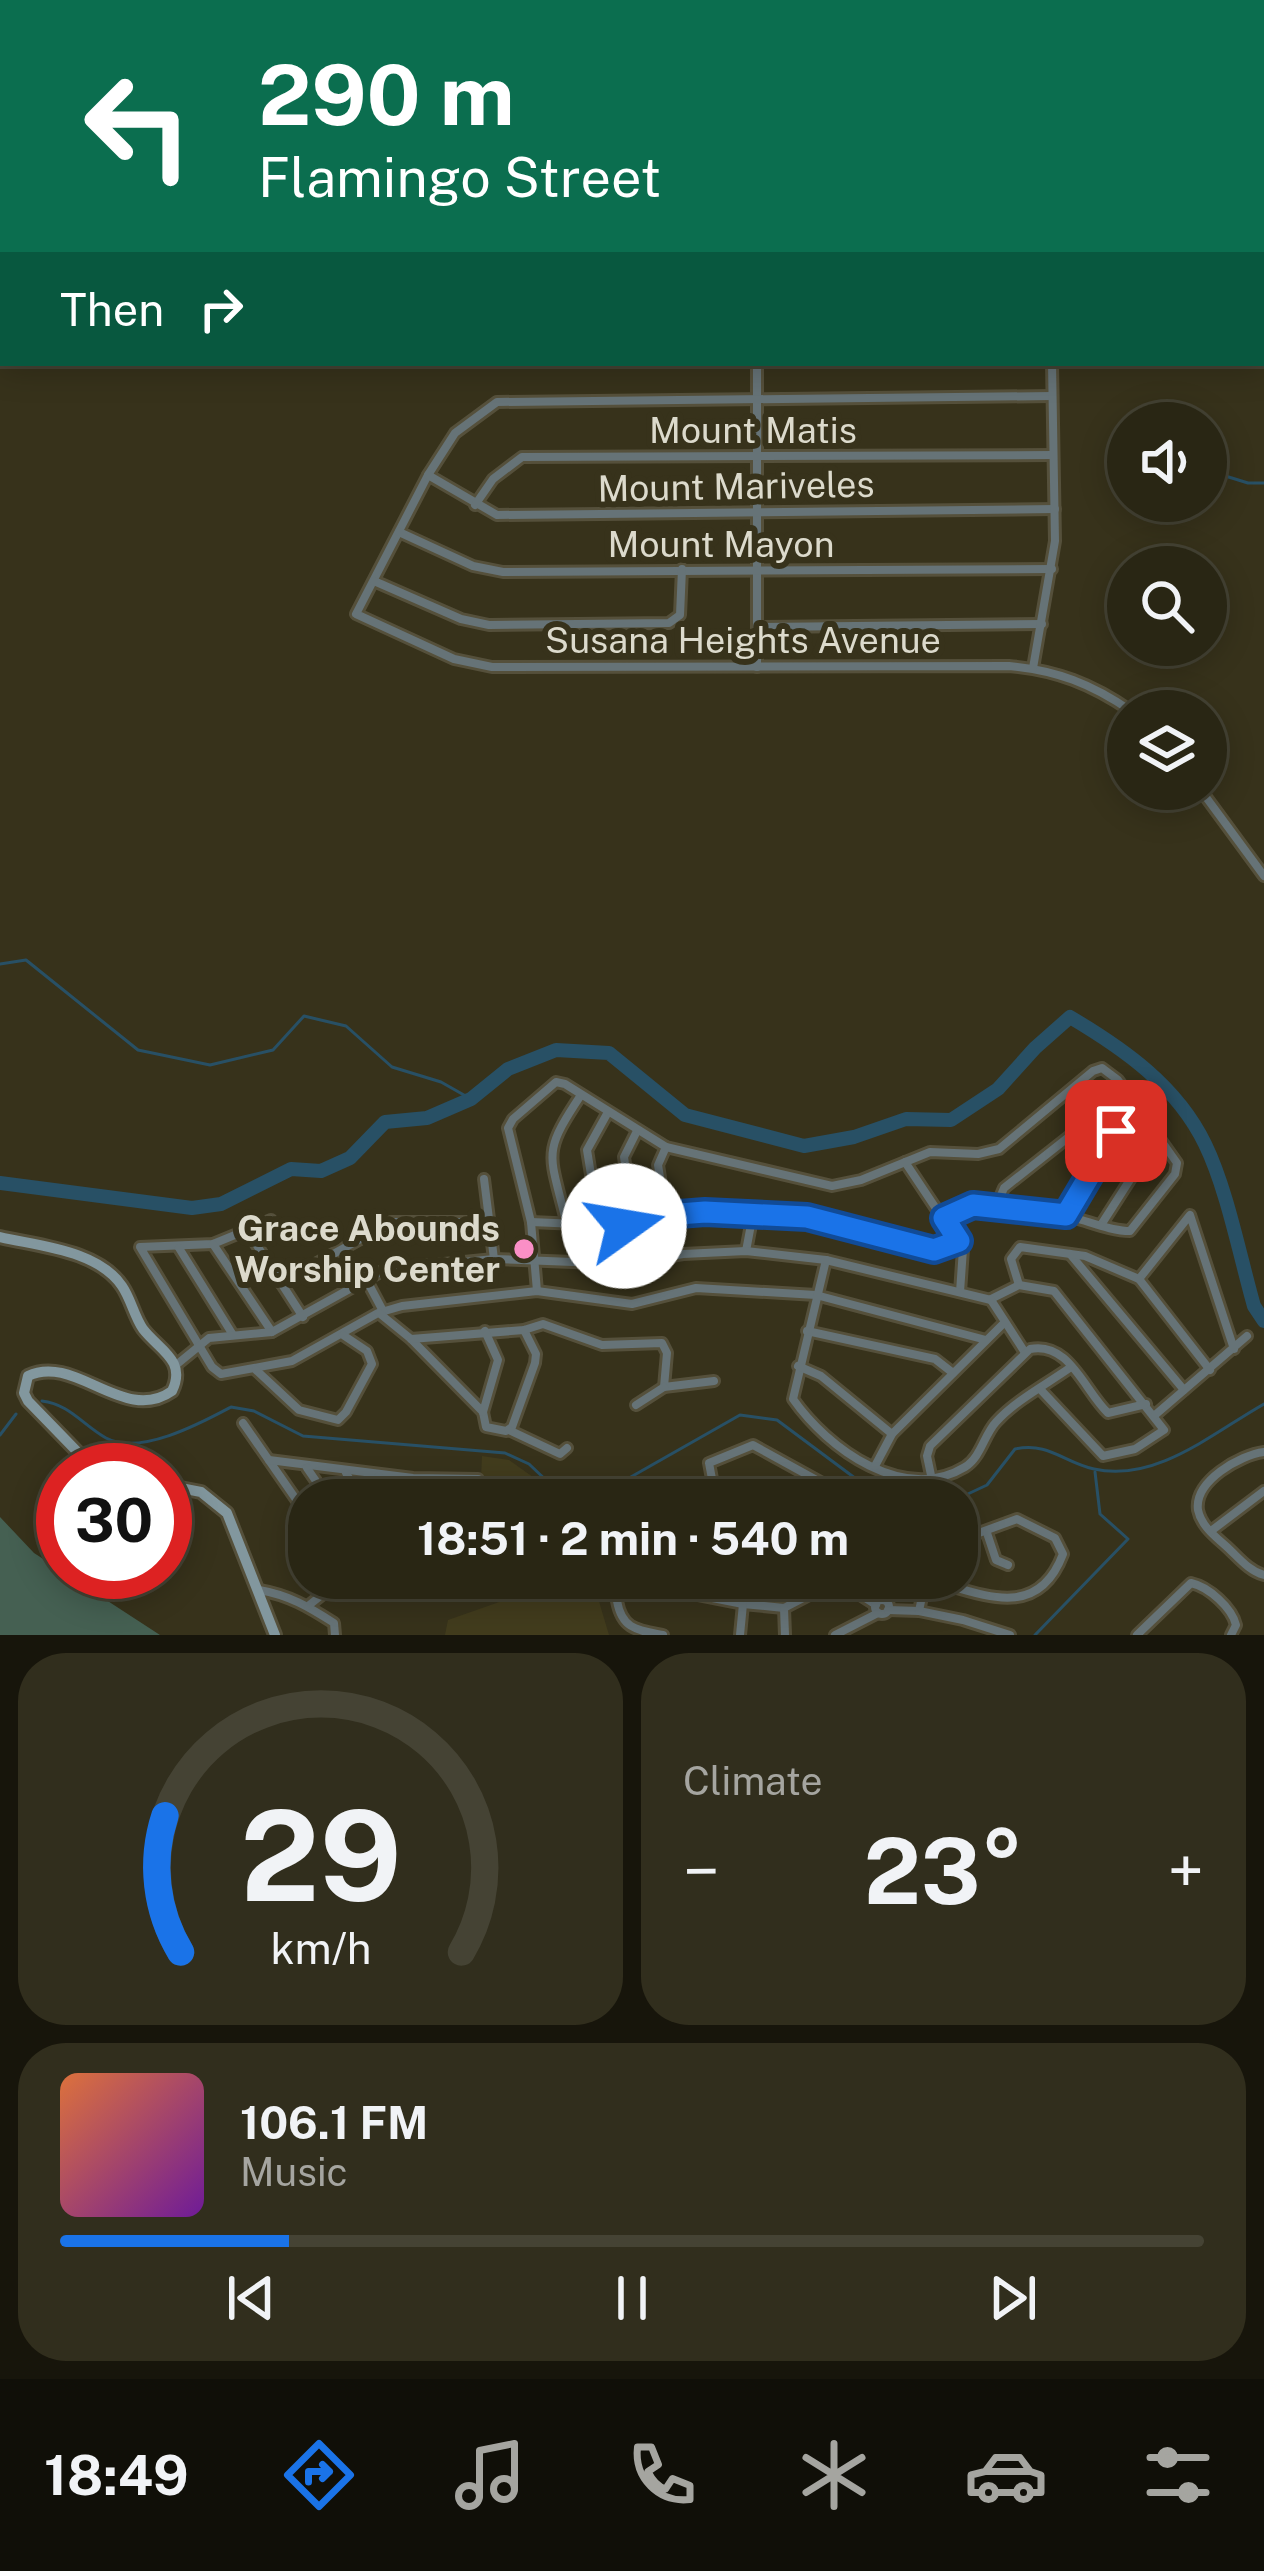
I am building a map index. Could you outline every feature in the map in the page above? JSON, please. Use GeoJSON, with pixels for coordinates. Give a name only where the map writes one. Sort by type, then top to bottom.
{"type":"FeatureCollection","features":[{"type":"Feature","properties":{"kind":"main road"},"geometry":{"type":"LineString","coordinates":[[0,1237],[80,1257],[109,1271],[124,1287],[141,1326],[176,1365],[172,1391],[150,1401],[118,1396],[51,1371],[28,1376],[24,1393],[28,1401],[69,1443]]}},
{"type":"Feature","properties":{"kind":"main road"},"geometry":{"type":"LineString","coordinates":[[192,1488],[220,1504],[235,1528],[274,1635]]}},
{"type":"Feature","properties":{"kind":"street"},"geometry":{"type":"LineString","coordinates":[[757,366],[758,668]]}},
{"type":"Feature","properties":{"kind":"street"},"geometry":{"type":"LineString","coordinates":[[1034,668],[1052,568],[1052,366]]}},
{"type":"Feature","properties":{"kind":"street"},"geometry":{"type":"LineString","coordinates":[[682,569],[680,615],[669,622],[489,625],[461,619],[374,581],[455,433],[497,402],[1052,396]]}},
{"type":"Feature","properties":{"kind":"street","name":"Mount Matis"},"geometry":{"type":"LineString","coordinates":[[475,505],[504,467],[522,457],[1053,455]]}},
{"type":"Feature","properties":{"kind":"street","name":"Mount Mariveles"},"geometry":{"type":"LineString","coordinates":[[428,476],[475,505],[504,515],[1055,509]]}},
{"type":"Feature","properties":{"kind":"street","name":"Mount Mayon"},"geometry":{"type":"LineString","coordinates":[[399,532],[473,566],[495,571],[1052,568]]}},
{"type":"Feature","properties":{"kind":"street","name":"Susana Heights Avenue"},"geometry":{"type":"LineString","coordinates":[[374,581],[356,614],[473,665],[1034,668],[1107,694]]}},
{"type":"Feature","properties":{"kind":"street"},"geometry":{"type":"LineString","coordinates":[[758,627],[1042,624]]}},
{"type":"Feature","properties":{"kind":"street"},"geometry":{"type":"LineString","coordinates":[[1215,810],[1264,876]]}},
{"type":"Feature","properties":{"kind":"street"},"geometry":{"type":"LineString","coordinates":[[537,1291],[531,1222],[508,1128],[551,1084],[560,1082],[666,1147],[832,1186],[861,1180],[930,1152],[978,1154],[999,1149],[1102,1068],[1126,1091],[1177,1163],[1177,1170],[1130,1231],[1066,1215],[996,1207],[966,1207],[944,1218]]}},
{"type":"Feature","properties":{"kind":"street"},"geometry":{"type":"LineString","coordinates":[[996,1207],[1004,1188],[1126,1091]]}},
{"type":"Feature","properties":{"kind":"street"},"geometry":{"type":"LineString","coordinates":[[566,1221],[552,1141],[581,1095]]}},
{"type":"Feature","properties":{"kind":"street"},"geometry":{"type":"LineString","coordinates":[[1066,1215],[1116,1131],[1102,1111]]}},
{"type":"Feature","properties":{"kind":"street"},"geometry":{"type":"LineString","coordinates":[[599,1224],[587,1150],[608,1112]]}},
{"type":"Feature","properties":{"kind":"street"},"geometry":{"type":"LineString","coordinates":[[634,1223],[624,1156],[637,1131]]}},
{"type":"Feature","properties":{"kind":"street"},"geometry":{"type":"LineString","coordinates":[[1101,1225],[1158,1136]]}},
{"type":"Feature","properties":{"kind":"street"},"geometry":{"type":"LineString","coordinates":[[666,1147],[658,1165],[666,1215]]}},
{"type":"Feature","properties":{"kind":"street"},"geometry":{"type":"LineString","coordinates":[[905,1162],[959,1241],[965,1256],[960,1292]]}},
{"type":"Feature","properties":{"kind":"street"},"geometry":{"type":"LineString","coordinates":[[484,1179],[494,1259]]}},
{"type":"Feature","properties":{"kind":"street"},"geometry":{"type":"LineString","coordinates":[[531,1222],[634,1223],[666,1215],[753,1214],[807,1217],[932,1249],[959,1241]]}},
{"type":"Feature","properties":{"kind":"street"},"geometry":{"type":"LineString","coordinates":[[746,1251],[753,1214]]}},
{"type":"Feature","properties":{"kind":"street"},"geometry":{"type":"LineString","coordinates":[[1139,1279],[1190,1215],[1234,1348]]}},
{"type":"Feature","properties":{"kind":"street"},"geometry":{"type":"LineString","coordinates":[[272,1220],[213,1244],[179,1248],[145,1244],[140,1250],[217,1372],[256,1370],[292,1361],[380,1312],[537,1291],[632,1304],[696,1288],[816,1295],[986,1340]]}},
{"type":"Feature","properties":{"kind":"street"},"geometry":{"type":"LineString","coordinates":[[281,1282],[391,1222],[491,1222]]}},
{"type":"Feature","properties":{"kind":"street"},"geometry":{"type":"LineString","coordinates":[[248,1230],[303,1317]]}},
{"type":"Feature","properties":{"kind":"street"},"geometry":{"type":"LineString","coordinates":[[213,1244],[272,1332]]}},
{"type":"Feature","properties":{"kind":"street"},"geometry":{"type":"LineString","coordinates":[[1019,1285],[1011,1259],[1020,1247],[1069,1253],[1139,1279],[1210,1370]]}},
{"type":"Feature","properties":{"kind":"street"},"geometry":{"type":"LineString","coordinates":[[179,1248],[234,1336]]}},
{"type":"Feature","properties":{"kind":"street"},"geometry":{"type":"LineString","coordinates":[[176,1365],[209,1338],[272,1332],[393,1268],[535,1258],[625,1264],[683,1254],[746,1251],[826,1260],[991,1300],[1019,1285],[1054,1291],[1164,1430],[1135,1449],[1103,1456],[1040,1389]]}},
{"type":"Feature","properties":{"kind":"street"},"geometry":{"type":"LineString","coordinates":[[1069,1253],[1184,1390]]}},
{"type":"Feature","properties":{"kind":"street"},"geometry":{"type":"LineString","coordinates":[[826,1260],[793,1399],[844,1451],[906,1479]]}},
{"type":"Feature","properties":{"kind":"street"},"geometry":{"type":"LineString","coordinates":[[366,1280],[380,1312],[483,1412]]}},
{"type":"Feature","properties":{"kind":"street"},"geometry":{"type":"LineString","coordinates":[[991,1300],[1024,1352]]}},
{"type":"Feature","properties":{"kind":"street"},"geometry":{"type":"LineString","coordinates":[[875,1466],[892,1434],[1005,1322]]}},
{"type":"Feature","properties":{"kind":"street"},"geometry":{"type":"LineString","coordinates":[[411,1339],[524,1330],[543,1324],[602,1345],[662,1343],[667,1353],[664,1387]]}},
{"type":"Feature","properties":{"kind":"street"},"geometry":{"type":"LineString","coordinates":[[509,1430],[536,1358],[524,1330]]}},
{"type":"Feature","properties":{"kind":"street"},"geometry":{"type":"LineString","coordinates":[[485,1331],[498,1360],[483,1412],[486,1427],[509,1430],[552,1453],[567,1448]]}},
{"type":"Feature","properties":{"kind":"street"},"geometry":{"type":"LineString","coordinates":[[807,1331],[935,1359],[953,1373]]}},
{"type":"Feature","properties":{"kind":"street"},"geometry":{"type":"LineString","coordinates":[[256,1370],[299,1410],[338,1420],[372,1364],[367,1351],[343,1335]]}},
{"type":"Feature","properties":{"kind":"street"},"geometry":{"type":"LineString","coordinates":[[1155,1415],[1247,1336]]}},
{"type":"Feature","properties":{"kind":"street"},"geometry":{"type":"LineString","coordinates":[[932,1479],[930,1446],[1024,1352],[1054,1348],[1108,1413],[1146,1404]]}},
{"type":"Feature","properties":{"kind":"street"},"geometry":{"type":"LineString","coordinates":[[798,1366],[821,1376],[892,1434]]}},
{"type":"Feature","properties":{"kind":"street"},"geometry":{"type":"LineString","coordinates":[[934,1479],[973,1461],[997,1421],[1071,1367]]}},
{"type":"Feature","properties":{"kind":"street"},"geometry":{"type":"LineString","coordinates":[[636,1405],[664,1387],[714,1381]]}},
{"type":"Feature","properties":{"kind":"street"},"geometry":{"type":"LineString","coordinates":[[242,1423],[288,1488]]}},
{"type":"Feature","properties":{"kind":"street"},"geometry":{"type":"LineString","coordinates":[[712,1479],[709,1463],[752,1444],[815,1479]]}},
{"type":"Feature","properties":{"kind":"street"},"geometry":{"type":"LineString","coordinates":[[1264,1452],[1238,1461],[1200,1493],[1199,1515],[1252,1570],[1264,1575]]}},
{"type":"Feature","properties":{"kind":"street"},"geometry":{"type":"LineString","coordinates":[[268,1460],[345,1472],[478,1479]]}},
{"type":"Feature","properties":{"kind":"street"},"geometry":{"type":"LineString","coordinates":[[306,1466],[315,1479]]}},
{"type":"Feature","properties":{"kind":"street"},"geometry":{"type":"LineString","coordinates":[[345,1472],[349,1479]]}},
{"type":"Feature","properties":{"kind":"street"},"geometry":{"type":"LineString","coordinates":[[378,1474],[381,1479]]}},
{"type":"Feature","properties":{"kind":"street"},"geometry":{"type":"LineString","coordinates":[[1210,1531],[1264,1491]]}},
{"type":"Feature","properties":{"kind":"street"},"geometry":{"type":"LineString","coordinates":[[978,1535],[1010,1520],[1025,1520],[1059,1542],[1061,1560],[1045,1585],[1016,1599],[978,1591]]}},
{"type":"Feature","properties":{"kind":"street"},"geometry":{"type":"LineString","coordinates":[[987,1533],[997,1560],[1008,1565]]}},
{"type":"Feature","properties":{"kind":"street"},"geometry":{"type":"LineString","coordinates":[[1137,1635],[1191,1583],[1203,1586],[1233,1615],[1236,1625],[1231,1635]]}},
{"type":"Feature","properties":{"kind":"street"},"geometry":{"type":"LineString","coordinates":[[259,1590],[286,1595],[308,1606],[334,1623],[335,1635]]}},
{"type":"Feature","properties":{"kind":"street"},"geometry":{"type":"LineString","coordinates":[[308,1606],[317,1599]]}},
{"type":"Feature","properties":{"kind":"street"},"geometry":{"type":"LineString","coordinates":[[618,1599],[629,1628],[663,1635]]}},
{"type":"Feature","properties":{"kind":"street"},"geometry":{"type":"LineString","coordinates":[[720,1599],[784,1608],[801,1599]]}},
{"type":"Feature","properties":{"kind":"street"},"geometry":{"type":"LineString","coordinates":[[867,1599],[881,1609]]}},
{"type":"Feature","properties":{"kind":"street"},"geometry":{"type":"LineString","coordinates":[[919,1611],[922,1599]]}},
{"type":"Feature","properties":{"kind":"street"},"geometry":{"type":"LineString","coordinates":[[740,1635],[743,1604]]}},
{"type":"Feature","properties":{"kind":"street"},"geometry":{"type":"LineString","coordinates":[[784,1608],[785,1635]]}},
{"type":"Feature","properties":{"kind":"street"},"geometry":{"type":"LineString","coordinates":[[835,1635],[881,1609],[919,1611],[1010,1635]]}},
{"type":"Feature","properties":{"kind":"shaded area"},"geometry":{"type":"Polygon","coordinates":[[[482,1456],[509,1460],[536,1479],[481,1479],[482,1456]]]}},
{"type":"Feature","properties":{"kind":"shaded area"},"geometry":{"type":"Polygon","coordinates":[[[508,1599],[598,1599],[609,1635],[445,1635],[448,1620],[508,1599]]]}},
{"type":"Feature","properties":{"kind":"green space"},"geometry":{"type":"Polygon","coordinates":[[[0,1517],[36,1554],[36,1599],[105,1599],[160,1635],[0,1635],[0,1517]]]}},
{"type":"Feature","properties":{"kind":"waterway"},"geometry":{"type":"LineString","coordinates":[[1227,476],[1264,483]]}},
{"type":"Feature","properties":{"kind":"waterway"},"geometry":{"type":"LineString","coordinates":[[0,964],[26,960],[138,1050],[210,1065],[273,1050],[304,1016],[346,1026],[392,1067],[441,1082],[471,1099]]}},
{"type":"Feature","properties":{"kind":"waterway"},"geometry":{"type":"LineString","coordinates":[[0,1183],[192,1208],[221,1204],[291,1169],[321,1171],[350,1158],[385,1122],[427,1118],[471,1099],[508,1069],[556,1050],[609,1053],[685,1115],[804,1146],[854,1137],[906,1119],[951,1120],[998,1089],[1070,1017],[1147,1071],[1193,1123],[1220,1181],[1254,1306],[1264,1321]]}},
{"type":"Feature","properties":{"kind":"waterway"},"geometry":{"type":"LineString","coordinates":[[42,1401],[60,1406],[106,1438],[120,1442],[170,1435],[231,1407],[254,1411],[303,1436],[505,1453],[529,1464],[549,1483],[569,1486],[622,1482],[740,1415],[777,1420],[875,1493],[955,1500],[987,1485],[1015,1449],[1047,1450],[1094,1469],[1140,1469],[1184,1452],[1264,1404]]}},
{"type":"Feature","properties":{"kind":"waterway"},"geometry":{"type":"LineString","coordinates":[[0,1435],[16,1414]]}},
{"type":"Feature","properties":{"kind":"waterway"},"geometry":{"type":"LineString","coordinates":[[1035,1635],[1128,1539],[1100,1514],[1095,1472]]}},
{"type":"Feature","properties":{"kind":"place","name":"Grace Abounds Worship Center"},"geometry":{"type":"Point","coordinates":[524,1249]}},
{"type":"Feature","properties":{"kind":"route"},"geometry":{"type":"LineString","coordinates":[[624,1226],[685,1212],[803,1217],[937,1250],[959,1241],[944,1218],[973,1205],[1066,1215],[1116,1131]]}}]}
